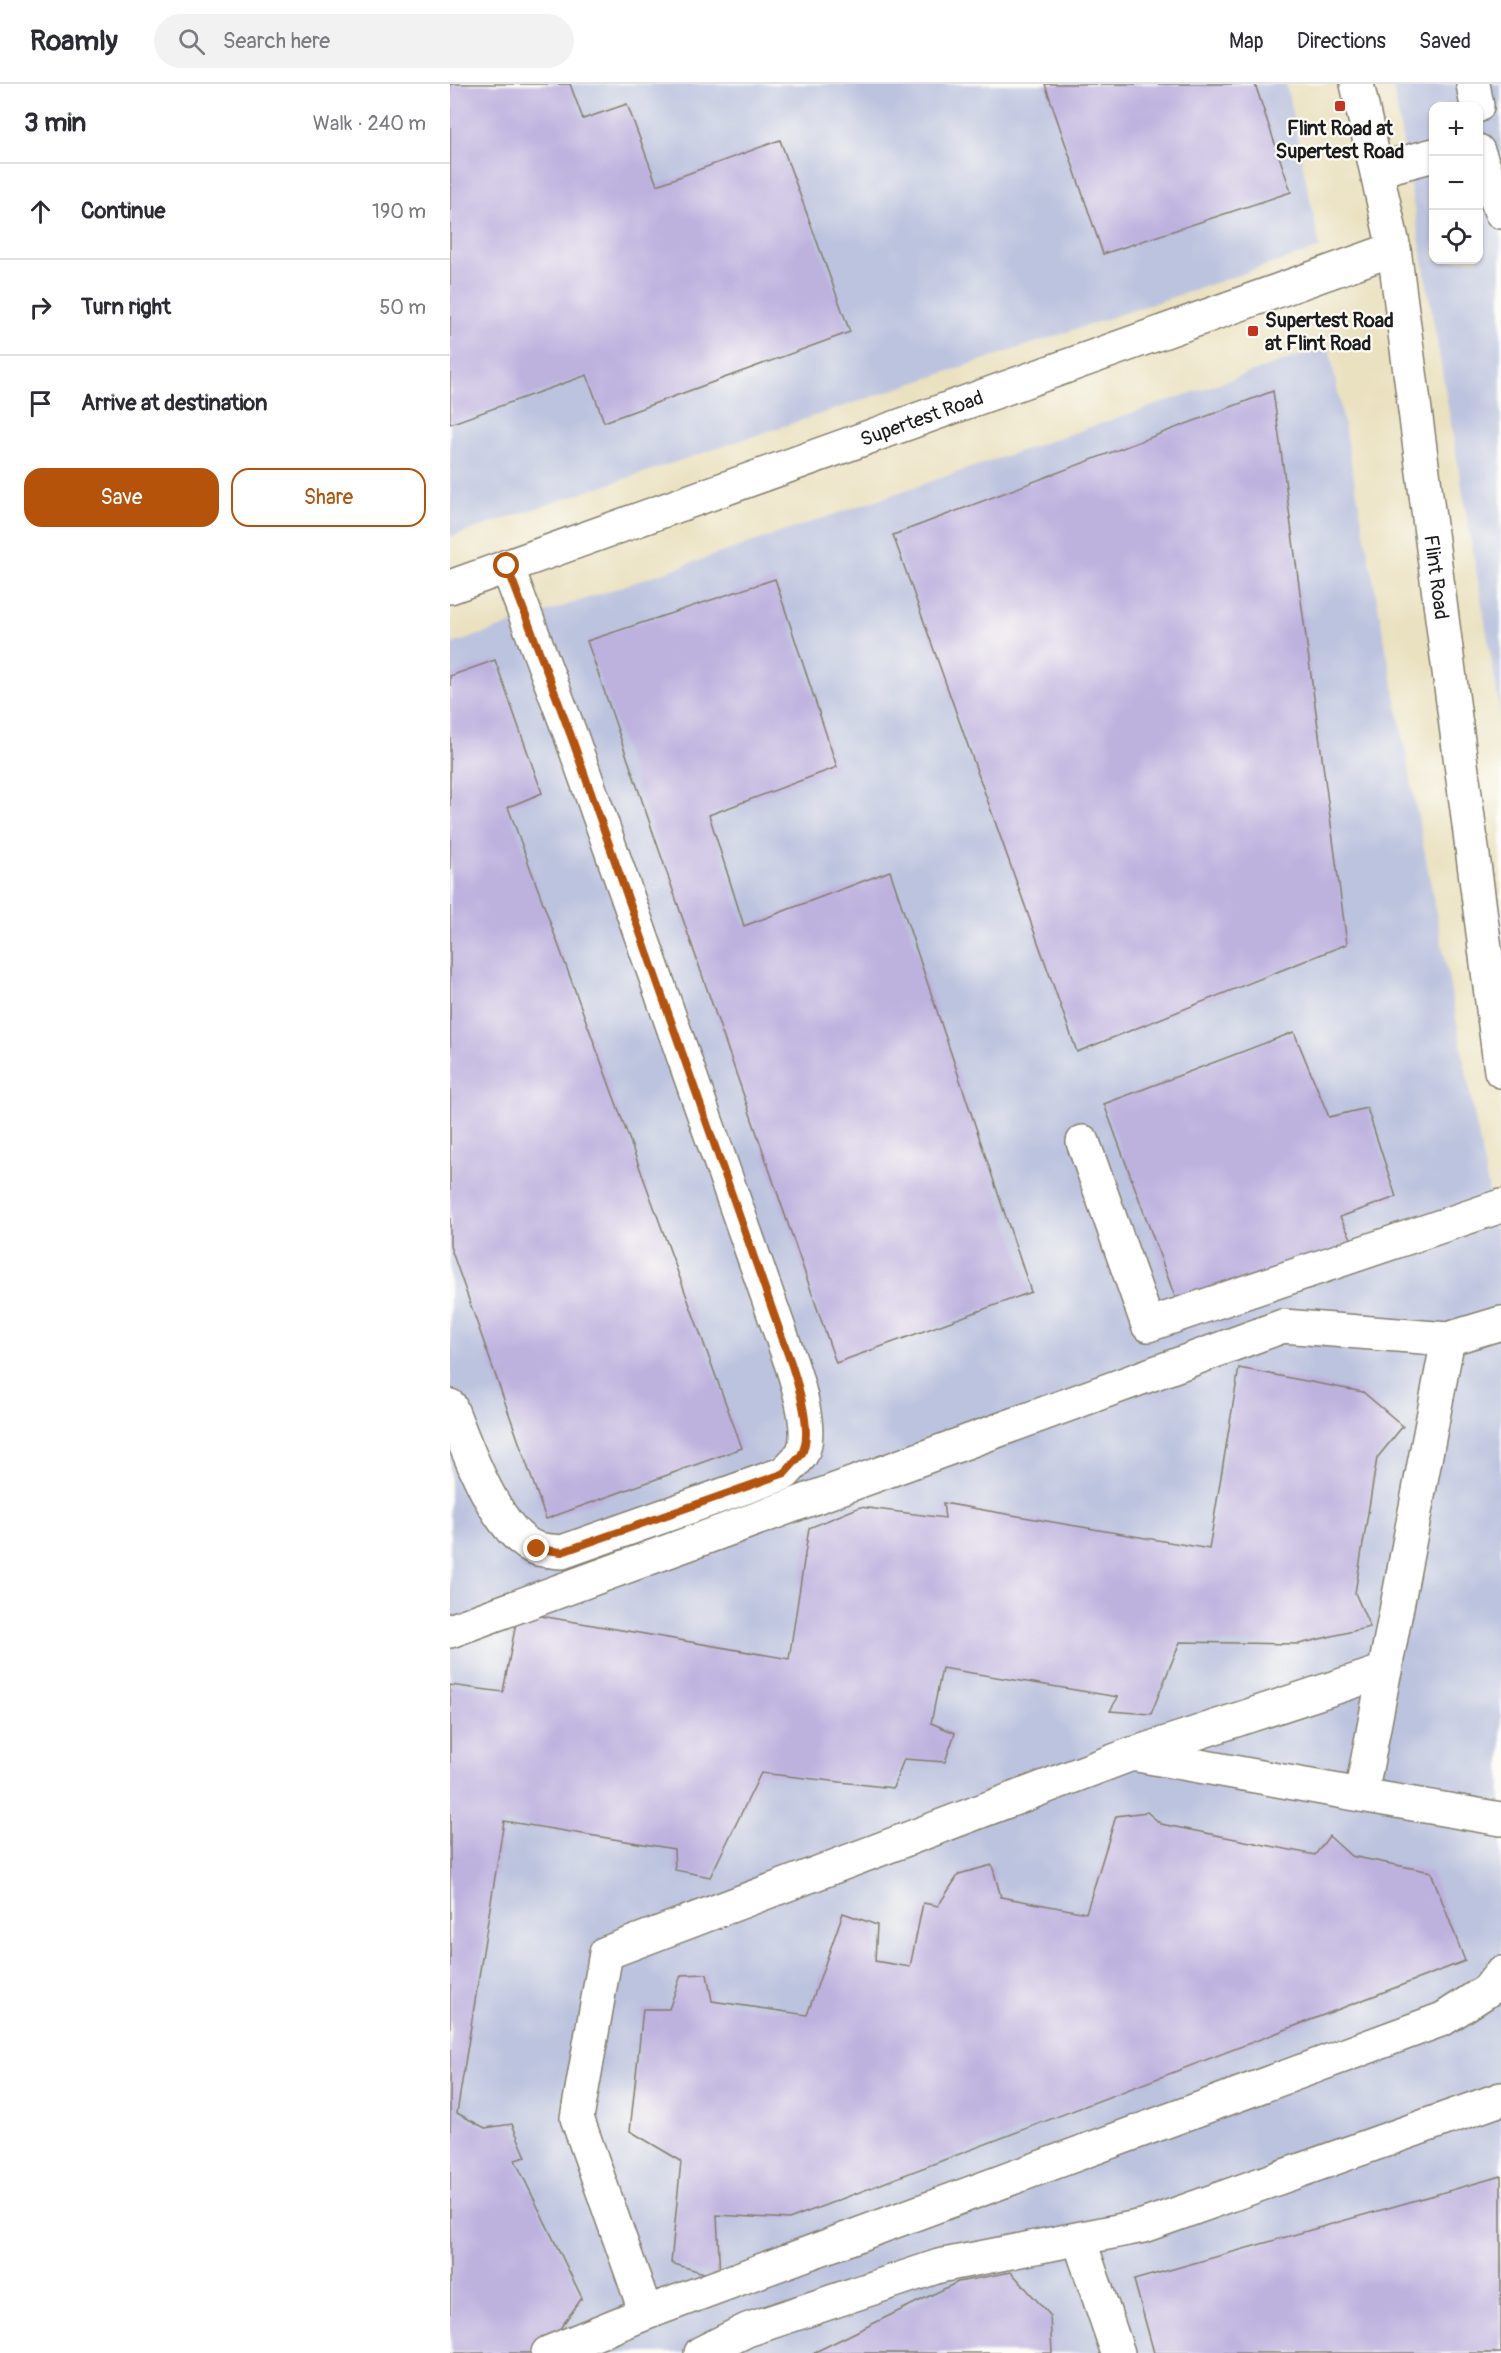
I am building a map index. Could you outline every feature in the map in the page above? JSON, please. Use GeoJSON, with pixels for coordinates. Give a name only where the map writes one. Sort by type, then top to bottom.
{"type":"FeatureCollection","features":[{"type":"Feature","properties":{"kind":"street","name":"Flint Road"},"geometry":{"type":"LineString","coordinates":[[1357,84],[1394,249],[1501,1071]]}},
{"type":"Feature","properties":{"kind":"street"},"geometry":{"type":"LineString","coordinates":[[1473,84],[1476,102]]}},
{"type":"Feature","properties":{"kind":"street"},"geometry":{"type":"LineString","coordinates":[[1377,170],[1430,156]]}},
{"type":"Feature","properties":{"kind":"street"},"geometry":{"type":"LineString","coordinates":[[1480,156],[1501,212]]}},
{"type":"Feature","properties":{"kind":"street","name":"Supertest Road"},"geometry":{"type":"LineString","coordinates":[[450,587],[1394,249]]}},
{"type":"Feature","properties":{"kind":"street"},"geometry":{"type":"LineString","coordinates":[[450,1406],[479,1479],[509,1528],[537,1549],[562,1552],[785,1473],[802,1453],[805,1424],[802,1396],[791,1363],[575,747],[507,566]]}},
{"type":"Feature","properties":{"kind":"street"},"geometry":{"type":"LineString","coordinates":[[1083,1142],[1148,1325],[1501,1206]]}},
{"type":"Feature","properties":{"kind":"street"},"geometry":{"type":"LineString","coordinates":[[450,1631],[1283,1326],[1448,1339],[1501,1323]]}},
{"type":"Feature","properties":{"kind":"street"},"geometry":{"type":"LineString","coordinates":[[1361,1795],[1448,1339]]}},
{"type":"Feature","properties":{"kind":"street"},"geometry":{"type":"LineString","coordinates":[[645,2313],[577,2118],[606,1953],[1132,1754],[1385,1671]]}},
{"type":"Feature","properties":{"kind":"street"},"geometry":{"type":"LineString","coordinates":[[1132,1754],[1501,1819]]}},
{"type":"Feature","properties":{"kind":"street"},"geometry":{"type":"LineString","coordinates":[[548,2353],[645,2313],[1443,2019],[1488,1990],[1501,1973]]}},
{"type":"Feature","properties":{"kind":"street"},"geometry":{"type":"LineString","coordinates":[[701,2353],[747,2330],[939,2266],[1143,2226],[1501,2099]]}},
{"type":"Feature","properties":{"kind":"street"},"geometry":{"type":"LineString","coordinates":[[1079,2239],[1118,2353]]}},
{"type":"Feature","properties":{"kind":"shaded area"},"geometry":{"type":"Polygon","coordinates":[[[450,84],[1286,84],[1320,248],[450,537],[450,84]]]}},
{"type":"Feature","properties":{"kind":"shaded area"},"geometry":{"type":"Polygon","coordinates":[[[1393,84],[1501,84],[1501,715],[1393,84]]]}},
{"type":"Feature","properties":{"kind":"shaded area"},"geometry":{"type":"Polygon","coordinates":[[[1329,346],[1501,1256],[1501,2353],[450,2353],[450,645],[1329,346]]]}},
{"type":"Feature","properties":{"kind":"building"},"geometry":{"type":"Polygon","coordinates":[[[450,84],[570,84],[583,119],[627,104],[657,185],[780,140],[850,332],[604,422],[587,375],[450,424],[450,84]]]}},
{"type":"Feature","properties":{"kind":"building"},"geometry":{"type":"Polygon","coordinates":[[[1045,84],[1255,84],[1291,192],[1103,254],[1045,84]]]}},
{"type":"Feature","properties":{"kind":"building"},"geometry":{"type":"Polygon","coordinates":[[[1273,391],[1347,944],[1077,1052],[893,535],[1273,391]]]}},
{"type":"Feature","properties":{"kind":"building"},"geometry":{"type":"Polygon","coordinates":[[[775,579],[837,767],[709,815],[744,926],[890,871],[1031,1292],[836,1363],[587,641],[775,579]]]}},
{"type":"Feature","properties":{"kind":"building"},"geometry":{"type":"Polygon","coordinates":[[[495,660],[542,793],[508,807],[742,1448],[546,1519],[450,1246],[450,676],[495,660]]]}},
{"type":"Feature","properties":{"kind":"building"},"geometry":{"type":"Polygon","coordinates":[[[1294,1032],[1329,1117],[1367,1108],[1396,1197],[1340,1217],[1352,1240],[1178,1305],[1104,1104],[1294,1032]]]}},
{"type":"Feature","properties":{"kind":"building"},"geometry":{"type":"Polygon","coordinates":[[[1239,1368],[1363,1392],[1403,1426],[1377,1458],[1355,1593],[1370,1627],[1299,1644],[1180,1642],[1151,1714],[1110,1711],[1118,1697],[942,1668],[931,1723],[955,1733],[945,1762],[904,1759],[893,1788],[761,1773],[710,1877],[675,1870],[674,1849],[504,1821],[457,2113],[485,2128],[512,2124],[526,2157],[515,2160],[582,2298],[546,2348],[530,2353],[450,2353],[450,1685],[503,1692],[518,1612],[789,1659],[809,1528],[860,1507],[945,1518],[943,1503],[1209,1549],[1239,1368]]]}},
{"type":"Feature","properties":{"kind":"building"},"geometry":{"type":"Polygon","coordinates":[[[1147,1812],[1161,1824],[1315,1855],[1329,1836],[1351,1856],[1431,1872],[1465,1961],[789,2219],[717,2215],[720,2278],[671,2263],[681,2161],[630,2131],[643,2009],[669,2009],[681,1975],[707,1974],[712,2001],[807,2015],[843,1913],[877,1925],[875,1961],[910,1967],[923,1903],[938,1906],[959,1874],[992,1865],[1001,1897],[1086,1913],[1116,1816],[1147,1812]]]}},
{"type":"Feature","properties":{"kind":"building"},"geometry":{"type":"Polygon","coordinates":[[[1501,2176],[1501,2353],[1154,2353],[1134,2280],[1501,2176]]]}},
{"type":"Feature","properties":{"kind":"building"},"geometry":{"type":"Polygon","coordinates":[[[1011,2272],[1050,2315],[1052,2353],[813,2353],[958,2282],[1011,2272]]]}},
{"type":"Feature","properties":{"kind":"place","name":"Flint Road at Supertest Road"},"geometry":{"type":"Point","coordinates":[1340,106]}},
{"type":"Feature","properties":{"kind":"place","name":"Supertest Road at Flint Road"},"geometry":{"type":"Point","coordinates":[1253,331]}},
{"type":"Feature","properties":{"kind":"route"},"geometry":{"type":"LineString","coordinates":[[507,566],[571,736],[791,1363],[802,1396],[805,1424],[802,1453],[785,1473],[562,1552],[537,1549]]}}]}
